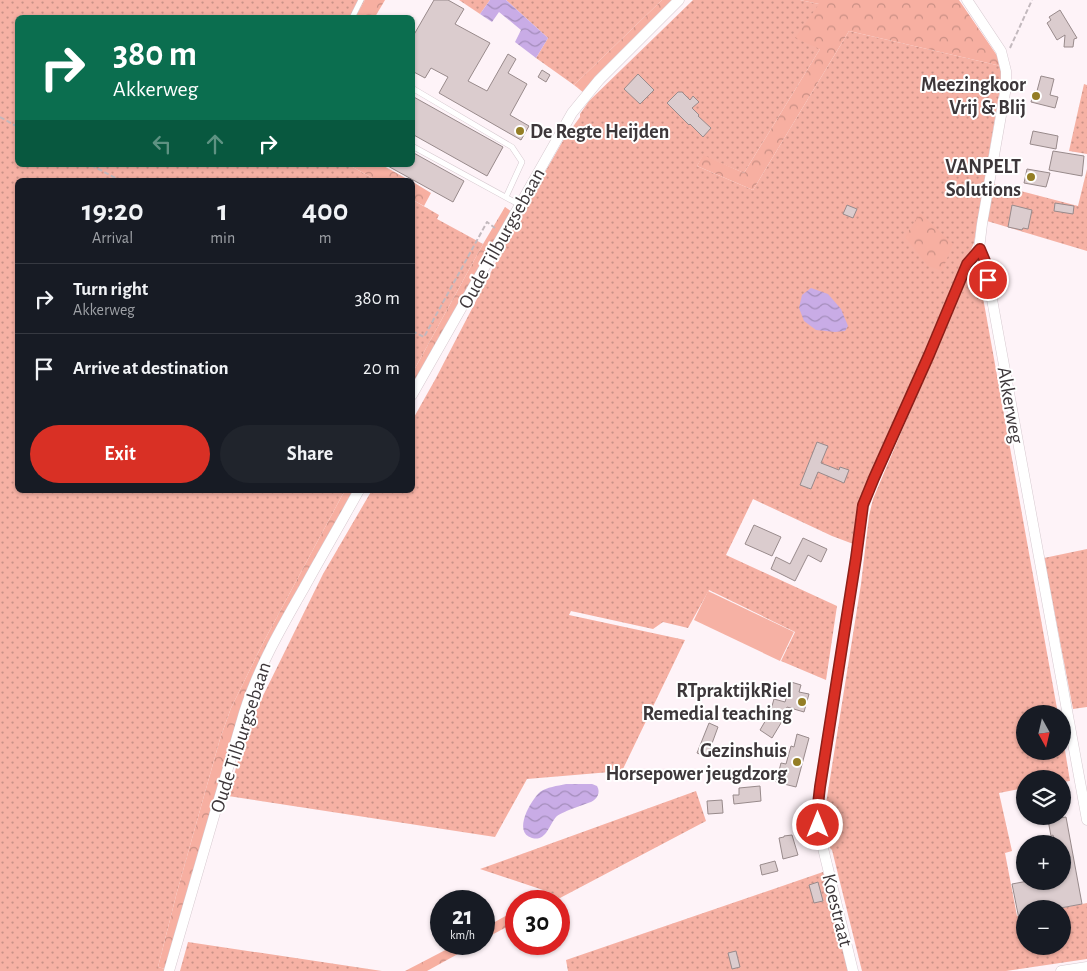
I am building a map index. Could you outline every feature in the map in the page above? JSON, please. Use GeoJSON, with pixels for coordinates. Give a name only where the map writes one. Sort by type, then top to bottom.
{"type":"FeatureCollection","features":[{"type":"Feature","properties":{"kind":"street","name":"Oude Tilburgsebaan"},"geometry":{"type":"LineString","coordinates":[[415,390],[572,113],[599,80],[679,0]]}},
{"type":"Feature","properties":{"kind":"street","name":"Akkerweg"},"geometry":{"type":"LineString","coordinates":[[967,0],[1001,51],[1006,71],[1006,87],[983,214],[980,249],[985,261],[1087,820]]}},
{"type":"Feature","properties":{"kind":"street","name":"Koestraat"},"geometry":{"type":"LineString","coordinates":[[853,971],[820,836],[817,813],[863,505],[967,264],[980,249]]}},
{"type":"Feature","properties":{"kind":"street","name":"Oude Tilburgsebaan"},"geometry":{"type":"LineString","coordinates":[[169,971],[244,713],[257,676],[293,607],[357,493]]}},
{"type":"Feature","properties":{"kind":"street"},"geometry":{"type":"LineString","coordinates":[[1061,971],[1087,967]]}},
{"type":"Feature","properties":{"kind":"lane"},"geometry":{"type":"LineString","coordinates":[[354,15],[361,0]]}},
{"type":"Feature","properties":{"kind":"lane"},"geometry":{"type":"LineString","coordinates":[[415,90],[512,147],[522,162],[506,197]]}},
{"type":"Feature","properties":{"kind":"lane"},"geometry":{"type":"LineString","coordinates":[[415,148],[520,204]]}},
{"type":"Feature","properties":{"kind":"path"},"geometry":{"type":"LineString","coordinates":[[1004,60],[1032,0]]}},
{"type":"Feature","properties":{"kind":"path"},"geometry":{"type":"LineString","coordinates":[[0,118],[15,126]]}},
{"type":"Feature","properties":{"kind":"path"},"geometry":{"type":"LineString","coordinates":[[94,167],[115,178]]}},
{"type":"Feature","properties":{"kind":"path"},"geometry":{"type":"LineString","coordinates":[[415,332],[424,337],[486,222],[504,233]]}},
{"type":"Feature","properties":{"kind":"shaded area"},"geometry":{"type":"Polygon","coordinates":[[[0,0],[365,0],[356,15],[15,15],[15,167],[353,167],[372,178],[15,178],[15,493],[343,493],[263,643],[231,708],[220,739],[158,967],[166,971],[0,971],[0,0]]]}},
{"type":"Feature","properties":{"kind":"shaded area"},"geometry":{"type":"Polygon","coordinates":[[[459,0],[490,0],[480,14],[459,0]]]}},
{"type":"Feature","properties":{"kind":"shaded area"},"geometry":{"type":"Polygon","coordinates":[[[506,0],[662,0],[574,85],[536,58],[548,38],[506,0]]]}},
{"type":"Feature","properties":{"kind":"shaded area"},"geometry":{"type":"Polygon","coordinates":[[[693,0],[800,0],[819,4],[820,49],[744,173],[703,156],[697,166],[753,190],[849,31],[1001,66],[1002,77],[974,243],[969,254],[962,262],[863,497],[856,545],[832,536],[753,499],[726,555],[837,606],[826,680],[781,661],[795,632],[709,590],[688,628],[663,622],[653,629],[571,611],[569,615],[685,640],[622,771],[527,779],[495,837],[228,796],[244,740],[257,708],[323,574],[370,493],[415,493],[415,415],[521,214],[564,139],[589,101],[693,0]]]}},
{"type":"Feature","properties":{"kind":"shaded area"},"geometry":{"type":"Polygon","coordinates":[[[1084,84],[1087,85],[1087,154],[1069,151],[1084,84]]]}},
{"type":"Feature","properties":{"kind":"shaded area"},"geometry":{"type":"Polygon","coordinates":[[[1087,169],[1087,251],[987,221],[994,184],[1078,206],[1087,169]]]}},
{"type":"Feature","properties":{"kind":"shaded area"},"geometry":{"type":"Polygon","coordinates":[[[415,201],[439,215],[437,219],[483,244],[415,368],[415,201]]]}},
{"type":"Feature","properties":{"kind":"shaded area"},"geometry":{"type":"Polygon","coordinates":[[[975,266],[977,268],[980,281],[1056,705],[1016,705],[1016,760],[1067,760],[1068,770],[1016,770],[1016,790],[999,793],[1012,851],[1005,853],[1016,911],[1016,955],[1071,955],[1071,906],[1087,903],[1087,959],[1006,971],[862,971],[830,848],[825,810],[861,584],[869,516],[873,499],[971,267],[975,266]]]}},
{"type":"Feature","properties":{"kind":"shaded area"},"geometry":{"type":"Polygon","coordinates":[[[1087,549],[1087,707],[1073,709],[1044,558],[1087,549]]]}},
{"type":"Feature","properties":{"kind":"shaded area"},"geometry":{"type":"Polygon","coordinates":[[[708,591],[794,632],[780,661],[694,620],[708,591]]]}},
{"type":"Feature","properties":{"kind":"shaded area"},"geometry":{"type":"Polygon","coordinates":[[[696,791],[706,821],[570,893],[570,890],[543,890],[480,869],[696,791]]]}},
{"type":"Feature","properties":{"kind":"shaded area"},"geometry":{"type":"Polygon","coordinates":[[[823,872],[851,971],[568,971],[566,960],[823,872]]]}},
{"type":"Feature","properties":{"kind":"shaded area"},"geometry":{"type":"Polygon","coordinates":[[[188,942],[382,971],[180,971],[188,942]]]}},
{"type":"Feature","properties":{"kind":"green space"},"geometry":{"type":"Polygon","coordinates":[[[365,0],[385,0],[376,15],[356,15],[365,0]]]}},
{"type":"Feature","properties":{"kind":"green space"},"geometry":{"type":"Polygon","coordinates":[[[662,0],[676,0],[584,93],[574,85],[662,0]]]}},
{"type":"Feature","properties":{"kind":"green space"},"geometry":{"type":"Polygon","coordinates":[[[800,0],[959,0],[998,57],[1001,66],[849,31],[753,190],[697,166],[703,155],[744,173],[820,49],[795,38],[819,4],[800,0]]]}},
{"type":"Feature","properties":{"kind":"green space"},"geometry":{"type":"Polygon","coordinates":[[[353,167],[386,167],[405,178],[372,178],[353,167]]]}},
{"type":"Feature","properties":{"kind":"green space"},"geometry":{"type":"Polygon","coordinates":[[[415,183],[431,193],[424,206],[415,201],[415,183]]]}},
{"type":"Feature","properties":{"kind":"green space"},"geometry":{"type":"Polygon","coordinates":[[[505,207],[512,212],[415,385],[415,368],[505,207]]]}},
{"type":"Feature","properties":{"kind":"green space"},"geometry":{"type":"Polygon","coordinates":[[[920,213],[953,244],[942,271],[928,266],[905,237],[920,213]]]}},
{"type":"Feature","properties":{"kind":"green space"},"geometry":{"type":"Polygon","coordinates":[[[343,493],[354,493],[276,632],[165,969],[158,967],[220,739],[231,708],[263,643],[343,493]]]}},
{"type":"Feature","properties":{"kind":"green space"},"geometry":{"type":"Polygon","coordinates":[[[505,916],[505,928],[495,933],[495,922],[505,916]]]}},
{"type":"Feature","properties":{"kind":"green space"},"geometry":{"type":"Polygon","coordinates":[[[436,955],[456,955],[427,971],[405,971],[436,955]]]}},
{"type":"Feature","properties":{"kind":"water"},"geometry":{"type":"Polygon","coordinates":[[[490,0],[506,0],[548,38],[536,58],[515,42],[521,30],[499,12],[492,22],[480,14],[490,0]]]}},
{"type":"Feature","properties":{"kind":"water"},"geometry":{"type":"Polygon","coordinates":[[[811,288],[828,294],[841,309],[848,326],[845,331],[816,330],[804,321],[799,308],[802,295],[811,288]]]}},
{"type":"Feature","properties":{"kind":"water"},"geometry":{"type":"Polygon","coordinates":[[[566,784],[592,784],[597,786],[598,796],[591,802],[556,817],[541,838],[532,838],[526,835],[523,823],[528,808],[536,796],[546,789],[566,784]]]}},
{"type":"Feature","properties":{"kind":"building"},"geometry":{"type":"Polygon","coordinates":[[[434,0],[448,0],[464,9],[455,24],[490,43],[468,81],[487,91],[508,54],[516,59],[508,73],[527,84],[510,115],[529,126],[521,140],[439,93],[448,77],[431,68],[425,78],[415,73],[415,33],[434,0]]]}},
{"type":"Feature","properties":{"kind":"building"},"geometry":{"type":"Polygon","coordinates":[[[1060,10],[1077,38],[1074,39],[1073,47],[1064,47],[1065,35],[1057,40],[1047,23],[1051,20],[1049,17],[1060,10]]]}},
{"type":"Feature","properties":{"kind":"building"},"geometry":{"type":"Polygon","coordinates":[[[542,70],[550,75],[546,82],[538,77],[542,70]]]}},
{"type":"Feature","properties":{"kind":"building"},"geometry":{"type":"Polygon","coordinates":[[[638,74],[654,90],[640,104],[624,89],[638,74]]]}},
{"type":"Feature","properties":{"kind":"building"},"geometry":{"type":"Polygon","coordinates":[[[1041,76],[1054,79],[1050,95],[1058,97],[1055,108],[1031,102],[1034,91],[1037,91],[1041,76]]]}},
{"type":"Feature","properties":{"kind":"building"},"geometry":{"type":"Polygon","coordinates":[[[678,92],[682,92],[690,100],[693,96],[699,102],[692,108],[711,128],[703,137],[667,103],[678,92]]]}},
{"type":"Feature","properties":{"kind":"building"},"geometry":{"type":"Polygon","coordinates":[[[415,98],[503,147],[487,176],[415,136],[415,98]]]}},
{"type":"Feature","properties":{"kind":"building"},"geometry":{"type":"Polygon","coordinates":[[[1033,131],[1058,136],[1056,149],[1030,144],[1033,131]]]}},
{"type":"Feature","properties":{"kind":"building"},"geometry":{"type":"Polygon","coordinates":[[[1053,151],[1084,156],[1082,176],[1049,170],[1053,151]]]}},
{"type":"Feature","properties":{"kind":"building"},"geometry":{"type":"Polygon","coordinates":[[[415,154],[464,181],[453,202],[415,181],[415,178],[410,178],[390,167],[415,167],[415,154]]]}},
{"type":"Feature","properties":{"kind":"building"},"geometry":{"type":"Polygon","coordinates":[[[1027,169],[1050,173],[1046,187],[1024,183],[1027,169]]]}},
{"type":"Feature","properties":{"kind":"building"},"geometry":{"type":"Polygon","coordinates":[[[1055,203],[1074,206],[1073,214],[1054,211],[1055,203]]]}},
{"type":"Feature","properties":{"kind":"building"},"geometry":{"type":"Polygon","coordinates":[[[847,205],[857,209],[853,218],[843,214],[847,205]]]}},
{"type":"Feature","properties":{"kind":"building"},"geometry":{"type":"Polygon","coordinates":[[[1012,205],[1032,210],[1028,229],[1023,228],[1022,230],[1008,227],[1012,205]]]}},
{"type":"Feature","properties":{"kind":"building"},"geometry":{"type":"Polygon","coordinates":[[[817,442],[828,446],[821,463],[839,470],[840,467],[849,470],[844,483],[818,472],[811,489],[800,485],[817,442]]]}},
{"type":"Feature","properties":{"kind":"building"},"geometry":{"type":"Polygon","coordinates":[[[754,525],[781,537],[772,556],[745,544],[754,525]]]}},
{"type":"Feature","properties":{"kind":"building"},"geometry":{"type":"Polygon","coordinates":[[[803,538],[827,549],[821,562],[808,555],[795,581],[771,569],[776,557],[790,564],[803,538]]]}},
{"type":"Feature","properties":{"kind":"building"},"geometry":{"type":"Polygon","coordinates":[[[791,682],[801,685],[799,692],[809,694],[804,712],[787,707],[784,718],[772,738],[760,730],[770,713],[774,699],[785,702],[791,682]]]}},
{"type":"Feature","properties":{"kind":"building"},"geometry":{"type":"Polygon","coordinates":[[[709,723],[718,727],[707,757],[697,753],[709,723]]]}},
{"type":"Feature","properties":{"kind":"building"},"geometry":{"type":"Polygon","coordinates":[[[797,734],[809,738],[796,787],[776,782],[781,763],[786,764],[791,746],[794,747],[797,734]]]}},
{"type":"Feature","properties":{"kind":"building"},"geometry":{"type":"Polygon","coordinates":[[[760,786],[761,801],[734,804],[733,795],[739,795],[739,788],[760,786]]]}},
{"type":"Feature","properties":{"kind":"building"},"geometry":{"type":"Polygon","coordinates":[[[722,800],[723,813],[708,814],[707,801],[722,800]]]}},
{"type":"Feature","properties":{"kind":"building"},"geometry":{"type":"Polygon","coordinates":[[[1049,825],[1067,825],[1069,835],[1051,835],[1049,825]]]}},
{"type":"Feature","properties":{"kind":"building"},"geometry":{"type":"Polygon","coordinates":[[[792,835],[798,855],[783,859],[779,838],[792,835]]]}},
{"type":"Feature","properties":{"kind":"building"},"geometry":{"type":"Polygon","coordinates":[[[1071,844],[1082,904],[1071,906],[1071,900],[1016,900],[1016,904],[1012,884],[1016,883],[1016,890],[1071,890],[1071,844]]]}},
{"type":"Feature","properties":{"kind":"building"},"geometry":{"type":"Polygon","coordinates":[[[775,861],[778,871],[762,875],[760,865],[775,861]]]}},
{"type":"Feature","properties":{"kind":"building"},"geometry":{"type":"Polygon","coordinates":[[[818,882],[823,901],[814,903],[809,885],[818,882]]]}},
{"type":"Feature","properties":{"kind":"building"},"geometry":{"type":"Polygon","coordinates":[[[736,951],[740,967],[732,969],[728,953],[736,951]]]}},
{"type":"Feature","properties":{"kind":"place","name":"Meezingkoor Vrij & Blij"},"geometry":{"type":"Point","coordinates":[1036,96]}},
{"type":"Feature","properties":{"kind":"place","name":"De Regte Heijden"},"geometry":{"type":"Point","coordinates":[520,131]}},
{"type":"Feature","properties":{"kind":"place","name":"VANPELT Solutions"},"geometry":{"type":"Point","coordinates":[1031,177]}},
{"type":"Feature","properties":{"kind":"place","name":"RTpraktijkRiel Remedial teaching"},"geometry":{"type":"Point","coordinates":[802,702]}},
{"type":"Feature","properties":{"kind":"place","name":"Gezinshuis Horsepower jeugdzorg"},"geometry":{"type":"Point","coordinates":[797,762]}},
{"type":"Feature","properties":{"kind":"route"},"geometry":{"type":"LineString","coordinates":[[818,825],[817,813],[820,787],[863,505],[967,264],[980,249],[985,261],[988,280]]}}]}
